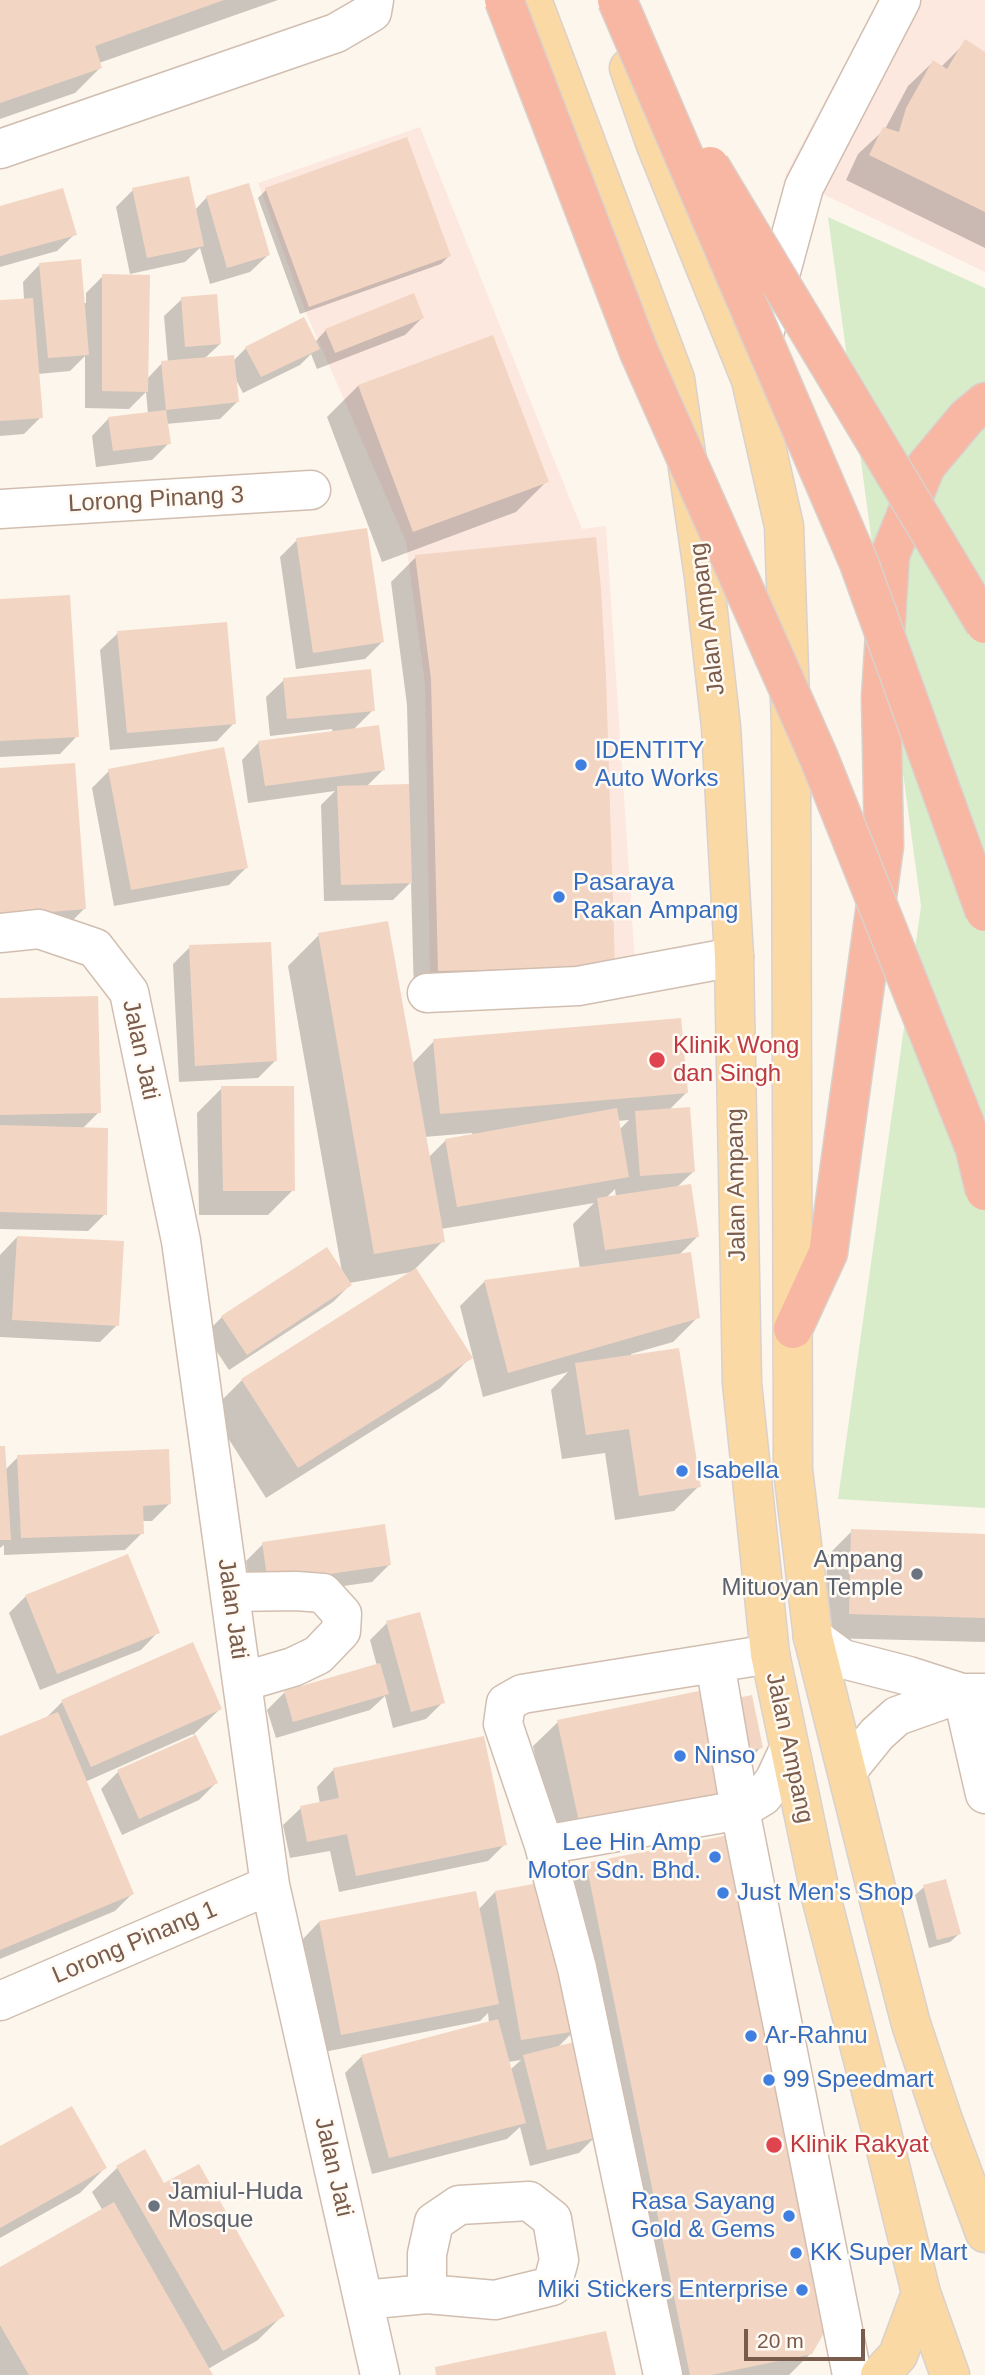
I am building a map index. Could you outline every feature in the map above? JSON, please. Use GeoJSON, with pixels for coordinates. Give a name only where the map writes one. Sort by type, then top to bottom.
{"type":"FeatureCollection","features":[{"type":"Feature","properties":{"kind":"highway"},"geometry":{"type":"LineString","coordinates":[[504,0],[639,352],[819,758],[975,1149],[985,1191]]}},
{"type":"Feature","properties":{"kind":"highway"},"geometry":{"type":"LineString","coordinates":[[617,0],[859,563],[985,912]]}},
{"type":"Feature","properties":{"kind":"highway"},"geometry":{"type":"LineString","coordinates":[[632,35],[985,624]]}},
{"type":"Feature","properties":{"kind":"highway"},"geometry":{"type":"LineString","coordinates":[[793,1329],[828,1253],[884,846],[881,697],[890,555],[926,466],[967,417],[985,402]]}},
{"type":"Feature","properties":{"kind":"main road","name":"Jalan Ampang"},"geometry":{"type":"LineString","coordinates":[[532,0],[675,379],[705,578],[721,727],[734,957],[742,1383],[770,1654],[821,1897],[921,2294],[950,2375]]}},
{"type":"Feature","properties":{"kind":"main road","name":"Jalan Ampang"},"geometry":{"type":"LineString","coordinates":[[605,0],[656,145],[751,380],[785,526],[791,728],[793,1470],[813,1637],[911,2024],[985,2233]]}},
{"type":"Feature","properties":{"kind":"main road"},"geometry":{"type":"LineString","coordinates":[[880,2375],[898,2354],[921,2294]]}},
{"type":"Feature","properties":{"kind":"street"},"geometry":{"type":"LineString","coordinates":[[0,149],[336,33],[372,12],[374,0]]}},
{"type":"Feature","properties":{"kind":"street"},"geometry":{"type":"LineString","coordinates":[[751,380],[804,187],[901,0]]}},
{"type":"Feature","properties":{"kind":"street","name":"Lorong Pinang 3"},"geometry":{"type":"LineString","coordinates":[[0,509],[312,491]]}},
{"type":"Feature","properties":{"kind":"street","name":"Jalan Jati"},"geometry":{"type":"LineString","coordinates":[[0,933],[39,929],[95,948],[129,992],[181,1241],[270,1885],[380,2375]]}},
{"type":"Feature","properties":{"kind":"street"},"geometry":{"type":"LineString","coordinates":[[427,993],[578,986],[734,957]]}},
{"type":"Feature","properties":{"kind":"street"},"geometry":{"type":"LineString","coordinates":[[230,1592],[324,1593],[342,1614],[341,1631],[318,1655],[293,1667],[242,1682]]}},
{"type":"Feature","properties":{"kind":"street"},"geometry":{"type":"LineString","coordinates":[[813,1637],[842,1659],[974,1693]]}},
{"type":"Feature","properties":{"kind":"street"},"geometry":{"type":"LineString","coordinates":[[663,2375],[577,1968],[544,1845],[503,1724],[506,1703],[522,1694],[770,1654]]}},
{"type":"Feature","properties":{"kind":"street"},"geometry":{"type":"LineString","coordinates":[[715,1662],[740,1810],[852,2375]]}},
{"type":"Feature","properties":{"kind":"street"},"geometry":{"type":"LineString","coordinates":[[847,1770],[877,1734],[897,1716],[974,1693]]}},
{"type":"Feature","properties":{"kind":"street"},"geometry":{"type":"LineString","coordinates":[[974,1693],[985,1794]]}},
{"type":"Feature","properties":{"kind":"street"},"geometry":{"type":"LineString","coordinates":[[544,1845],[740,1810],[763,1796],[775,1779],[789,1749]]}},
{"type":"Feature","properties":{"kind":"street","name":"Lorong Pinang 1"},"geometry":{"type":"LineString","coordinates":[[0,2001],[270,1885]]}},
{"type":"Feature","properties":{"kind":"street"},"geometry":{"type":"LineString","coordinates":[[363,2300],[427,2294]]}},
{"type":"Feature","properties":{"kind":"shaded area"},"geometry":{"type":"Polygon","coordinates":[[[879,0],[985,0],[985,272],[785,176],[879,0]]]}},
{"type":"Feature","properties":{"kind":"shaded area"},"geometry":{"type":"Polygon","coordinates":[[[420,127],[582,529],[606,526],[635,963],[430,983],[425,685],[406,542],[304,308],[258,183],[420,127]]]}},
{"type":"Feature","properties":{"kind":"green space"},"geometry":{"type":"Polygon","coordinates":[[[828,217],[985,288],[985,1508],[838,1499],[921,906],[828,217]]]}},
{"type":"Feature","properties":{"kind":"building"},"geometry":{"type":"Polygon","coordinates":[[[0,0],[224,0],[95,46],[102,68],[0,103],[0,0]]]}},
{"type":"Feature","properties":{"kind":"building"},"geometry":{"type":"Polygon","coordinates":[[[965,39],[985,52],[985,212],[869,155],[883,127],[899,132],[906,108],[933,60],[947,69],[965,39]]]}},
{"type":"Feature","properties":{"kind":"building"},"geometry":{"type":"Polygon","coordinates":[[[407,137],[451,256],[309,307],[265,188],[407,137]]]}},
{"type":"Feature","properties":{"kind":"building"},"geometry":{"type":"Polygon","coordinates":[[[189,176],[204,246],[147,258],[132,188],[189,176]]]}},
{"type":"Feature","properties":{"kind":"building"},"geometry":{"type":"Polygon","coordinates":[[[249,183],[270,255],[227,268],[206,196],[249,183]]]}},
{"type":"Feature","properties":{"kind":"building"},"geometry":{"type":"Polygon","coordinates":[[[63,188],[77,235],[0,256],[0,206],[63,188]]]}},
{"type":"Feature","properties":{"kind":"building"},"geometry":{"type":"Polygon","coordinates":[[[81,259],[89,355],[48,358],[39,263],[81,259]]]}},
{"type":"Feature","properties":{"kind":"building"},"geometry":{"type":"Polygon","coordinates":[[[102,274],[150,275],[148,392],[102,391],[102,274]]]}},
{"type":"Feature","properties":{"kind":"building"},"geometry":{"type":"Polygon","coordinates":[[[414,293],[424,318],[335,353],[325,329],[414,293]]]}},
{"type":"Feature","properties":{"kind":"building"},"geometry":{"type":"Polygon","coordinates":[[[217,294],[221,344],[185,347],[181,297],[217,294]]]}},
{"type":"Feature","properties":{"kind":"building"},"geometry":{"type":"Polygon","coordinates":[[[33,298],[43,418],[0,421],[0,300],[33,298]]]}},
{"type":"Feature","properties":{"kind":"building"},"geometry":{"type":"Polygon","coordinates":[[[304,317],[320,349],[261,377],[245,347],[304,317]]]}},
{"type":"Feature","properties":{"kind":"building"},"geometry":{"type":"Polygon","coordinates":[[[493,335],[549,482],[413,532],[358,385],[493,335]]]}},
{"type":"Feature","properties":{"kind":"building"},"geometry":{"type":"Polygon","coordinates":[[[234,355],[239,402],[166,410],[161,361],[234,355]]]}},
{"type":"Feature","properties":{"kind":"building"},"geometry":{"type":"Polygon","coordinates":[[[166,410],[171,444],[113,451],[108,417],[166,410]]]}},
{"type":"Feature","properties":{"kind":"building"},"geometry":{"type":"Polygon","coordinates":[[[367,528],[384,642],[313,653],[296,538],[367,528]]]}},
{"type":"Feature","properties":{"kind":"building"},"geometry":{"type":"Polygon","coordinates":[[[596,537],[606,676],[615,967],[438,971],[431,679],[415,555],[596,537]]]}},
{"type":"Feature","properties":{"kind":"building"},"geometry":{"type":"Polygon","coordinates":[[[70,595],[79,737],[0,741],[0,599],[70,595]]]}},
{"type":"Feature","properties":{"kind":"building"},"geometry":{"type":"Polygon","coordinates":[[[227,622],[236,724],[127,733],[117,631],[227,622]]]}},
{"type":"Feature","properties":{"kind":"building"},"geometry":{"type":"Polygon","coordinates":[[[371,669],[375,711],[287,719],[283,678],[371,669]]]}},
{"type":"Feature","properties":{"kind":"building"},"geometry":{"type":"Polygon","coordinates":[[[379,725],[385,770],[265,786],[258,741],[379,725]]]}},
{"type":"Feature","properties":{"kind":"building"},"geometry":{"type":"Polygon","coordinates":[[[224,747],[248,868],[131,890],[108,769],[224,747]]]}},
{"type":"Feature","properties":{"kind":"building"},"geometry":{"type":"Polygon","coordinates":[[[75,763],[86,909],[0,916],[0,768],[75,763]]]}},
{"type":"Feature","properties":{"kind":"building"},"geometry":{"type":"Polygon","coordinates":[[[409,784],[412,883],[341,885],[337,786],[409,784]]]}},
{"type":"Feature","properties":{"kind":"building"},"geometry":{"type":"Polygon","coordinates":[[[388,921],[445,1242],[374,1254],[318,933],[388,921]]]}},
{"type":"Feature","properties":{"kind":"building"},"geometry":{"type":"Polygon","coordinates":[[[271,942],[277,1061],[195,1066],[189,945],[271,942]]]}},
{"type":"Feature","properties":{"kind":"building"},"geometry":{"type":"Polygon","coordinates":[[[98,996],[101,1113],[0,1115],[0,998],[98,996]]]}},
{"type":"Feature","properties":{"kind":"building"},"geometry":{"type":"Polygon","coordinates":[[[681,1018],[688,1093],[440,1114],[433,1039],[681,1018]]]}},
{"type":"Feature","properties":{"kind":"building"},"geometry":{"type":"Polygon","coordinates":[[[221,1086],[294,1086],[295,1191],[223,1191],[221,1086]]]}},
{"type":"Feature","properties":{"kind":"building"},"geometry":{"type":"Polygon","coordinates":[[[690,1107],[695,1172],[640,1176],[635,1111],[690,1107]]]}},
{"type":"Feature","properties":{"kind":"building"},"geometry":{"type":"Polygon","coordinates":[[[617,1108],[629,1177],[457,1207],[445,1139],[617,1108]]]}},
{"type":"Feature","properties":{"kind":"building"},"geometry":{"type":"Polygon","coordinates":[[[0,1125],[108,1128],[107,1215],[0,1212],[0,1125]]]}},
{"type":"Feature","properties":{"kind":"building"},"geometry":{"type":"Polygon","coordinates":[[[691,1184],[699,1237],[605,1250],[597,1198],[691,1184]]]}},
{"type":"Feature","properties":{"kind":"building"},"geometry":{"type":"Polygon","coordinates":[[[17,1236],[124,1241],[119,1326],[12,1320],[17,1236]]]}},
{"type":"Feature","properties":{"kind":"building"},"geometry":{"type":"Polygon","coordinates":[[[327,1247],[352,1285],[247,1355],[221,1316],[327,1247]]]}},
{"type":"Feature","properties":{"kind":"building"},"geometry":{"type":"Polygon","coordinates":[[[691,1252],[700,1318],[508,1373],[484,1280],[691,1252]]]}},
{"type":"Feature","properties":{"kind":"building"},"geometry":{"type":"Polygon","coordinates":[[[416,1268],[473,1358],[298,1468],[241,1379],[416,1268]]]}},
{"type":"Feature","properties":{"kind":"building"},"geometry":{"type":"Polygon","coordinates":[[[679,1348],[701,1487],[639,1496],[629,1429],[586,1435],[575,1363],[679,1348]]]}},
{"type":"Feature","properties":{"kind":"building"},"geometry":{"type":"Polygon","coordinates":[[[0,1446],[5,1446],[11,1540],[0,1540],[0,1446]]]}},
{"type":"Feature","properties":{"kind":"building"},"geometry":{"type":"Polygon","coordinates":[[[169,1449],[171,1504],[143,1506],[144,1534],[21,1538],[17,1455],[169,1449]]]}},
{"type":"Feature","properties":{"kind":"building"},"geometry":{"type":"Polygon","coordinates":[[[385,1524],[391,1565],[268,1583],[262,1542],[385,1524]]]}},
{"type":"Feature","properties":{"kind":"building","name":"Ampang Mituoyan Temple"},"geometry":{"type":"Polygon","coordinates":[[[851,1529],[985,1534],[985,1618],[849,1614],[851,1529]]]}},
{"type":"Feature","properties":{"kind":"building"},"geometry":{"type":"Polygon","coordinates":[[[128,1554],[160,1633],[57,1674],[25,1595],[128,1554]]]}},
{"type":"Feature","properties":{"kind":"building"},"geometry":{"type":"Polygon","coordinates":[[[420,1612],[445,1703],[411,1712],[386,1621],[420,1612]]]}},
{"type":"Feature","properties":{"kind":"building"},"geometry":{"type":"Polygon","coordinates":[[[193,1642],[222,1709],[91,1767],[61,1700],[193,1642]]]}},
{"type":"Feature","properties":{"kind":"building"},"geometry":{"type":"Polygon","coordinates":[[[380,1663],[389,1694],[293,1722],[284,1691],[380,1663]]]}},
{"type":"Feature","properties":{"kind":"building"},"geometry":{"type":"Polygon","coordinates":[[[699,1691],[721,1794],[579,1822],[557,1720],[699,1691]]]}},
{"type":"Feature","properties":{"kind":"building"},"geometry":{"type":"Polygon","coordinates":[[[752,1695],[763,1748],[743,1752],[732,1699],[752,1695]]]}},
{"type":"Feature","properties":{"kind":"building"},"geometry":{"type":"Polygon","coordinates":[[[58,1712],[134,1894],[0,1950],[0,1736],[58,1712]]]}},
{"type":"Feature","properties":{"kind":"building"},"geometry":{"type":"Polygon","coordinates":[[[196,1735],[218,1783],[139,1819],[117,1770],[196,1735]]]}},
{"type":"Feature","properties":{"kind":"building"},"geometry":{"type":"Polygon","coordinates":[[[484,1736],[507,1845],[356,1876],[347,1834],[307,1842],[300,1806],[339,1798],[333,1768],[484,1736]]]}},
{"type":"Feature","properties":{"kind":"building"},"geometry":{"type":"Polygon","coordinates":[[[729,1835],[828,2326],[812,2354],[711,2375],[690,2375],[586,1863],[729,1835]]]}},
{"type":"Feature","properties":{"kind":"building"},"geometry":{"type":"Polygon","coordinates":[[[946,1879],[961,1934],[937,1940],[923,1885],[946,1879]]]}},
{"type":"Feature","properties":{"kind":"building"},"geometry":{"type":"Polygon","coordinates":[[[550,1881],[577,2031],[521,2040],[495,1891],[550,1881]]]}},
{"type":"Feature","properties":{"kind":"building"},"geometry":{"type":"Polygon","coordinates":[[[476,1891],[499,2004],[341,2035],[319,1921],[476,1891]]]}},
{"type":"Feature","properties":{"kind":"building"},"geometry":{"type":"Polygon","coordinates":[[[498,2019],[526,2123],[389,2158],[361,2055],[498,2019]]]}},
{"type":"Feature","properties":{"kind":"building"},"geometry":{"type":"Polygon","coordinates":[[[574,2042],[598,2137],[547,2150],[523,2055],[574,2042]]]}},
{"type":"Feature","properties":{"kind":"building"},"geometry":{"type":"Polygon","coordinates":[[[72,2106],[107,2168],[0,2228],[0,2146],[72,2106]]]}},
{"type":"Feature","properties":{"kind":"building"},"geometry":{"type":"Polygon","coordinates":[[[145,2149],[164,2183],[199,2164],[285,2316],[223,2351],[116,2166],[145,2149]]]}},
{"type":"Feature","properties":{"kind":"building"},"geometry":{"type":"Polygon","coordinates":[[[114,2202],[213,2375],[29,2375],[0,2325],[0,2267],[114,2202]]]}},
{"type":"Feature","properties":{"kind":"building"},"geometry":{"type":"Polygon","coordinates":[[[606,2331],[616,2375],[436,2375],[435,2367],[606,2331]]]}},
{"type":"Feature","properties":{"kind":"place","name":"IDENTITY Auto Works"},"geometry":{"type":"Point","coordinates":[581,765]}},
{"type":"Feature","properties":{"kind":"place","name":"Pasaraya Rakan Ampang"},"geometry":{"type":"Point","coordinates":[559,897]}},
{"type":"Feature","properties":{"kind":"place","name":"Klinik Wong dan Singh"},"geometry":{"type":"Point","coordinates":[657,1060]}},
{"type":"Feature","properties":{"kind":"place","name":"Isabella"},"geometry":{"type":"Point","coordinates":[682,1471]}},
{"type":"Feature","properties":{"kind":"place","name":"Ampang Mituoyan Temple"},"geometry":{"type":"Point","coordinates":[917,1574]}},
{"type":"Feature","properties":{"kind":"place","name":"Ninso"},"geometry":{"type":"Point","coordinates":[680,1756]}},
{"type":"Feature","properties":{"kind":"place","name":"Lee Hin Amp Motor Sdn. Bhd."},"geometry":{"type":"Point","coordinates":[715,1857]}},
{"type":"Feature","properties":{"kind":"place","name":"Just Men's Shop"},"geometry":{"type":"Point","coordinates":[723,1893]}},
{"type":"Feature","properties":{"kind":"place","name":"Ar-Rahnu"},"geometry":{"type":"Point","coordinates":[751,2036]}},
{"type":"Feature","properties":{"kind":"place","name":"99 Speedmart"},"geometry":{"type":"Point","coordinates":[769,2080]}},
{"type":"Feature","properties":{"kind":"place","name":"Klinik Rakyat"},"geometry":{"type":"Point","coordinates":[774,2145]}},
{"type":"Feature","properties":{"kind":"place","name":"Jamiul-Huda Mosque"},"geometry":{"type":"Point","coordinates":[154,2206]}},
{"type":"Feature","properties":{"kind":"place","name":"Rasa Sayang Gold & Gems"},"geometry":{"type":"Point","coordinates":[789,2216]}},
{"type":"Feature","properties":{"kind":"place","name":"KK Super Mart"},"geometry":{"type":"Point","coordinates":[796,2253]}},
{"type":"Feature","properties":{"kind":"place","name":"Miki Stickers Enterprise"},"geometry":{"type":"Point","coordinates":[802,2290]}}]}
